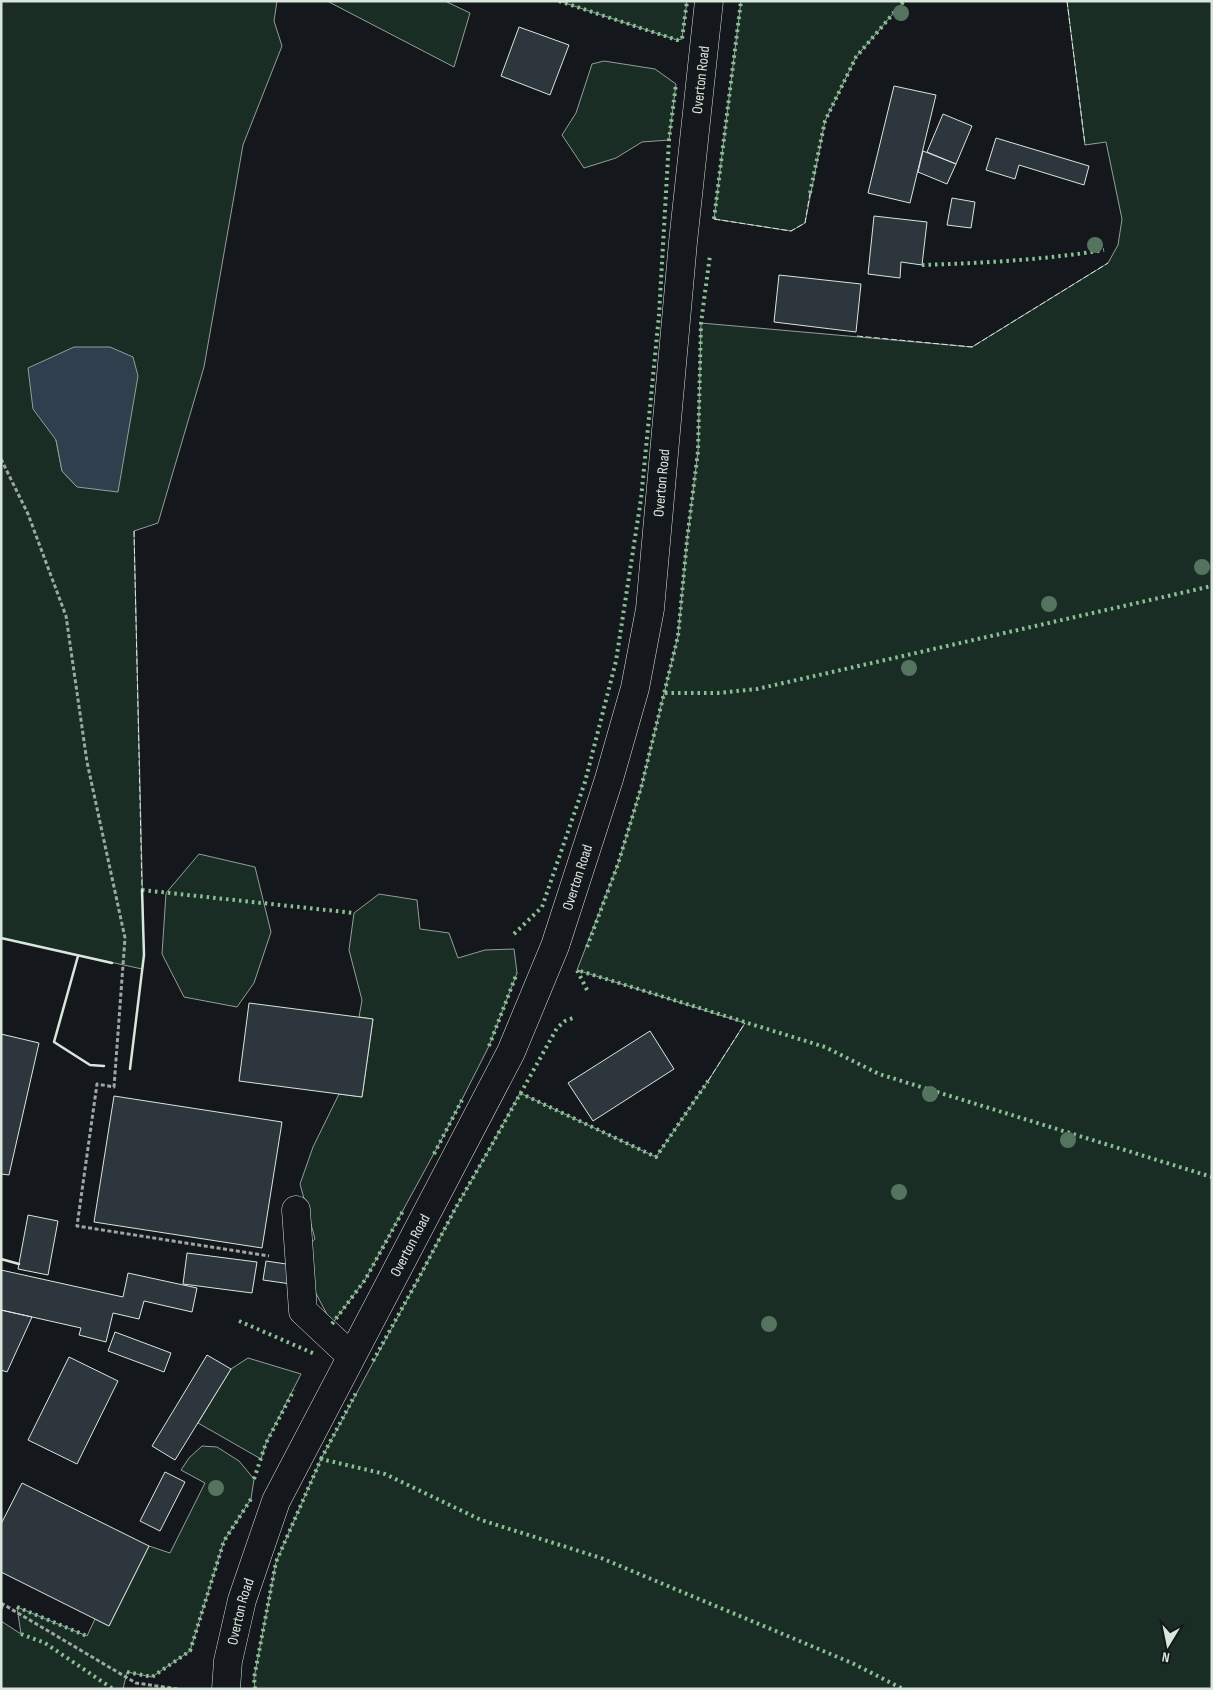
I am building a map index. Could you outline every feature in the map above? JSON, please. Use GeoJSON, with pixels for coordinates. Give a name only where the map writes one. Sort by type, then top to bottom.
{"type":"FeatureCollection","features":[{"type":"Feature","properties":{"kind":"main road","name":"Overton Road"},"geometry":{"type":"LineString","coordinates":[[226,1689],[228,1660],[242,1600],[276,1502],[511,1052],[555,946],[592,833],[635,688],[650,610],[683,242],[709,1]]}},
{"type":"Feature","properties":{"kind":"main road"},"geometry":{"type":"LineString","coordinates":[[296,1210],[303,1310],[351,1356]]}},
{"type":"Feature","properties":{"kind":"path"},"geometry":{"type":"LineString","coordinates":[[1,459],[28,514],[66,616],[87,762],[124,938],[114,1087],[96,1084],[77,1226],[299,1260]]}},
{"type":"Feature","properties":{"kind":"path"},"geometry":{"type":"LineString","coordinates":[[1,1609],[2,1604],[136,1683],[178,1689]]}},
{"type":"Feature","properties":{"kind":"green space"},"geometry":{"type":"Polygon","coordinates":[[[1,1],[277,1],[274,21],[282,46],[243,145],[204,367],[158,523],[134,531],[144,955],[142,969],[1,938],[1,1]],[[56,440],[62,471],[77,487],[56,440]]]}},
{"type":"Feature","properties":{"kind":"green space"},"geometry":{"type":"Polygon","coordinates":[[[327,1],[445,1],[470,13],[454,67],[327,1]]]}},
{"type":"Feature","properties":{"kind":"green space"},"geometry":{"type":"Polygon","coordinates":[[[559,1],[687,1],[682,39],[677,40],[559,1]]]}},
{"type":"Feature","properties":{"kind":"green space"},"geometry":{"type":"Polygon","coordinates":[[[741,1],[904,1],[856,57],[825,121],[805,223],[791,231],[714,219],[741,1]]]}},
{"type":"Feature","properties":{"kind":"green space"},"geometry":{"type":"Polygon","coordinates":[[[1067,1],[1212,1],[1212,1689],[255,1689],[254,1678],[276,1562],[321,1459],[455,1209],[520,1093],[656,1157],[745,1023],[577,970],[618,864],[641,788],[678,636],[698,451],[701,323],[972,347],[1108,263],[1118,245],[1122,219],[1106,142],[1085,145],[1067,1]]]}},
{"type":"Feature","properties":{"kind":"green space"},"geometry":{"type":"Polygon","coordinates":[[[604,61],[655,69],[676,84],[669,140],[642,142],[616,158],[584,168],[562,135],[576,113],[592,64],[604,61]]]}},
{"type":"Feature","properties":{"kind":"green space"},"geometry":{"type":"Polygon","coordinates":[[[199,854],[255,867],[271,932],[254,983],[237,1007],[184,997],[162,954],[166,893],[199,854]]]}},
{"type":"Feature","properties":{"kind":"green space"},"geometry":{"type":"Polygon","coordinates":[[[379,894],[417,900],[420,929],[449,933],[458,958],[485,950],[514,949],[517,973],[489,1046],[444,1135],[365,1280],[332,1324],[310,1282],[306,1247],[315,1239],[300,1184],[313,1147],[339,1094],[362,1097],[373,1019],[359,1017],[362,1000],[349,950],[354,913],[379,894]]]}},
{"type":"Feature","properties":{"kind":"green space"},"geometry":{"type":"Polygon","coordinates":[[[248,1358],[301,1374],[266,1443],[261,1459],[198,1423],[231,1369],[248,1358]]]}},
{"type":"Feature","properties":{"kind":"green space"},"geometry":{"type":"Polygon","coordinates":[[[202,1446],[217,1447],[239,1461],[254,1479],[251,1499],[224,1541],[190,1651],[152,1677],[127,1672],[123,1689],[1,1689],[1,1621],[21,1634],[17,1607],[87,1636],[95,1619],[109,1626],[149,1546],[170,1553],[205,1483],[181,1470],[189,1458],[202,1446]]]}},
{"type":"Feature","properties":{"kind":"water"},"geometry":{"type":"Polygon","coordinates":[[[74,347],[110,347],[133,357],[138,376],[118,492],[77,487],[62,471],[56,440],[33,409],[28,368],[74,347]]]}},
{"type":"Feature","properties":{"kind":"building"},"geometry":{"type":"Polygon","coordinates":[[[519,27],[569,45],[550,95],[501,76],[519,27]]]}},
{"type":"Feature","properties":{"kind":"building"},"geometry":{"type":"Polygon","coordinates":[[[894,86],[936,95],[910,203],[868,193],[894,86]]]}},
{"type":"Feature","properties":{"kind":"building"},"geometry":{"type":"Polygon","coordinates":[[[943,114],[972,126],[956,164],[927,152],[943,114]]]}},
{"type":"Feature","properties":{"kind":"building"},"geometry":{"type":"Polygon","coordinates":[[[996,138],[1089,166],[1084,185],[1019,165],[1015,179],[986,170],[996,138]]]}},
{"type":"Feature","properties":{"kind":"building"},"geometry":{"type":"Polygon","coordinates":[[[923,151],[956,164],[947,184],[918,172],[923,151]]]}},
{"type":"Feature","properties":{"kind":"building"},"geometry":{"type":"Polygon","coordinates":[[[952,198],[975,202],[971,228],[947,225],[952,198]]]}},
{"type":"Feature","properties":{"kind":"building"},"geometry":{"type":"Polygon","coordinates":[[[874,216],[927,222],[922,265],[901,262],[900,278],[868,274],[874,216]]]}},
{"type":"Feature","properties":{"kind":"building"},"geometry":{"type":"Polygon","coordinates":[[[779,275],[861,284],[856,332],[774,322],[779,275]]]}},
{"type":"Feature","properties":{"kind":"building"},"geometry":{"type":"Polygon","coordinates":[[[249,1003],[373,1019],[362,1097],[239,1081],[249,1003]]]}},
{"type":"Feature","properties":{"kind":"building"},"geometry":{"type":"Polygon","coordinates":[[[650,1031],[674,1069],[593,1121],[568,1083],[650,1031]]]}},
{"type":"Feature","properties":{"kind":"building"},"geometry":{"type":"Polygon","coordinates":[[[1,1034],[39,1043],[9,1175],[1,1174],[1,1034]]]}},
{"type":"Feature","properties":{"kind":"building"},"geometry":{"type":"Polygon","coordinates":[[[114,1096],[282,1122],[262,1248],[94,1222],[114,1096]]]}},
{"type":"Feature","properties":{"kind":"building"},"geometry":{"type":"Polygon","coordinates":[[[28,1215],[58,1221],[48,1275],[18,1269],[28,1215]]]}},
{"type":"Feature","properties":{"kind":"building"},"geometry":{"type":"Polygon","coordinates":[[[187,1253],[257,1262],[252,1293],[183,1284],[187,1253]]]}},
{"type":"Feature","properties":{"kind":"building"},"geometry":{"type":"Polygon","coordinates":[[[266,1261],[293,1265],[291,1284],[263,1280],[266,1261]]]}},
{"type":"Feature","properties":{"kind":"building"},"geometry":{"type":"Polygon","coordinates":[[[1,1270],[123,1297],[128,1273],[197,1288],[192,1312],[144,1301],[139,1319],[113,1313],[106,1342],[79,1335],[81,1328],[1,1310],[1,1270]]]}},
{"type":"Feature","properties":{"kind":"building"},"geometry":{"type":"Polygon","coordinates":[[[1,1310],[32,1317],[7,1372],[1,1370],[1,1310]]]}},
{"type":"Feature","properties":{"kind":"building"},"geometry":{"type":"Polygon","coordinates":[[[115,1332],[171,1353],[164,1372],[108,1351],[115,1332]]]}},
{"type":"Feature","properties":{"kind":"building"},"geometry":{"type":"Polygon","coordinates":[[[207,1355],[231,1369],[175,1460],[152,1446],[207,1355]]]}},
{"type":"Feature","properties":{"kind":"building"},"geometry":{"type":"Polygon","coordinates":[[[69,1357],[118,1381],[77,1464],[28,1440],[69,1357]]]}},
{"type":"Feature","properties":{"kind":"building"},"geometry":{"type":"Polygon","coordinates":[[[165,1472],[185,1482],[160,1531],[140,1521],[165,1472]]]}},
{"type":"Feature","properties":{"kind":"building"},"geometry":{"type":"Polygon","coordinates":[[[22,1483],[149,1546],[109,1626],[1,1572],[1,1524],[22,1483]]]}},
{"type":"Feature","properties":{"kind":"hedge"},"geometry":{"type":"LineString","coordinates":[[559,1],[677,40],[682,39],[687,1]]}},
{"type":"Feature","properties":{"kind":"hedge"},"geometry":{"type":"LineString","coordinates":[[714,219],[741,1]]}},
{"type":"Feature","properties":{"kind":"hedge"},"geometry":{"type":"LineString","coordinates":[[810,193],[825,121],[856,57],[904,1]]}},
{"type":"Feature","properties":{"kind":"hedge"},"geometry":{"type":"LineString","coordinates":[[514,934],[542,907],[585,782],[616,661],[641,499],[659,315],[669,140],[676,84]]}},
{"type":"Feature","properties":{"kind":"hedge"},"geometry":{"type":"LineString","coordinates":[[922,265],[1013,260],[1104,250]]}},
{"type":"Feature","properties":{"kind":"hedge"},"geometry":{"type":"LineString","coordinates":[[587,947],[618,864],[641,788],[678,636],[698,451],[701,323],[710,255]]}},
{"type":"Feature","properties":{"kind":"hedge"},"geometry":{"type":"LineString","coordinates":[[665,693],[718,693],[757,689],[1212,586]]}},
{"type":"Feature","properties":{"kind":"hedge"},"geometry":{"type":"LineString","coordinates":[[142,890],[354,913]]}},
{"type":"Feature","properties":{"kind":"hedge"},"geometry":{"type":"LineString","coordinates":[[587,990],[577,970],[825,1047],[879,1074],[1212,1177]]}},
{"type":"Feature","properties":{"kind":"hedge"},"geometry":{"type":"LineString","coordinates":[[489,1046],[517,973]]}},
{"type":"Feature","properties":{"kind":"hedge"},"geometry":{"type":"LineString","coordinates":[[373,1361],[455,1209],[557,1028],[565,1021],[573,1018]]}},
{"type":"Feature","properties":{"kind":"hedge"},"geometry":{"type":"LineString","coordinates":[[520,1093],[656,1157],[708,1081]]}},
{"type":"Feature","properties":{"kind":"hedge"},"geometry":{"type":"LineString","coordinates":[[434,1154],[462,1100]]}},
{"type":"Feature","properties":{"kind":"hedge"},"geometry":{"type":"LineString","coordinates":[[332,1324],[365,1280],[404,1209]]}},
{"type":"Feature","properties":{"kind":"hedge"},"geometry":{"type":"LineString","coordinates":[[239,1321],[315,1354]]}},
{"type":"Feature","properties":{"kind":"hedge"},"geometry":{"type":"LineString","coordinates":[[254,1479],[266,1443],[294,1390]]}},
{"type":"Feature","properties":{"kind":"hedge"},"geometry":{"type":"LineString","coordinates":[[321,1459],[357,1391]]}},
{"type":"Feature","properties":{"kind":"hedge"},"geometry":{"type":"LineString","coordinates":[[255,1689],[254,1678],[276,1562],[321,1459],[385,1474],[481,1520],[601,1558],[852,1663],[903,1689]]}},
{"type":"Feature","properties":{"kind":"hedge"},"geometry":{"type":"LineString","coordinates":[[127,1672],[152,1677],[190,1651],[224,1541],[251,1499]]}},
{"type":"Feature","properties":{"kind":"hedge"},"geometry":{"type":"LineString","coordinates":[[17,1607],[87,1636]]}},
{"type":"Feature","properties":{"kind":"hedge"},"geometry":{"type":"LineString","coordinates":[[21,1634],[45,1643],[113,1689]]}},
{"type":"Feature","properties":{"kind":"fence"},"geometry":{"type":"LineString","coordinates":[[1067,1],[1085,145]]}},
{"type":"Feature","properties":{"kind":"fence"},"geometry":{"type":"LineString","coordinates":[[714,219],[791,231],[805,223],[810,193]]}},
{"type":"Feature","properties":{"kind":"fence"},"geometry":{"type":"LineString","coordinates":[[857,336],[972,347],[1108,263]]}},
{"type":"Feature","properties":{"kind":"fence"},"geometry":{"type":"LineString","coordinates":[[134,531],[142,890]]}},
{"type":"Feature","properties":{"kind":"fence"},"geometry":{"type":"LineString","coordinates":[[708,1081],[745,1023]]}},
{"type":"Feature","properties":{"kind":"wall"},"geometry":{"type":"LineString","coordinates":[[130,1069],[144,955],[142,890]]}},
{"type":"Feature","properties":{"kind":"wall"},"geometry":{"type":"LineString","coordinates":[[1,938],[112,963]]}},
{"type":"Feature","properties":{"kind":"wall"},"geometry":{"type":"LineString","coordinates":[[78,956],[54,1042],[90,1065],[104,1066]]}},
{"type":"Feature","properties":{"kind":"wall"},"geometry":{"type":"LineString","coordinates":[[1,1259],[19,1264]]}}]}
